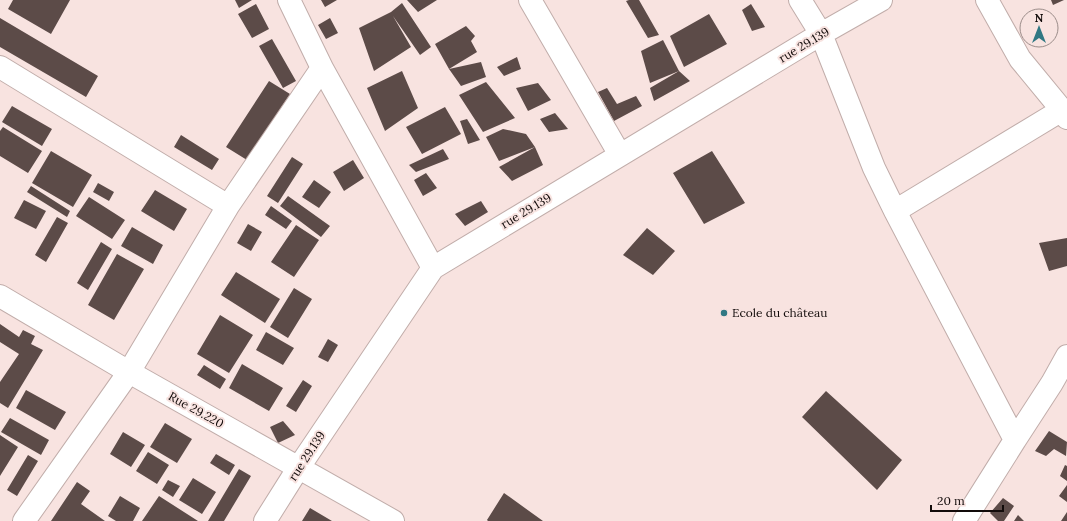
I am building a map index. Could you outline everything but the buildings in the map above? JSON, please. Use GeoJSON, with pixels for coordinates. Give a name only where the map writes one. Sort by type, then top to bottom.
{"type":"FeatureCollection","features":[{"type":"Feature","properties":{"kind":"street"},"geometry":{"type":"LineString","coordinates":[[289,0],[322,68],[432,268]]}},
{"type":"Feature","properties":{"kind":"street"},"geometry":{"type":"LineString","coordinates":[[530,0],[620,155]]}},
{"type":"Feature","properties":{"kind":"street"},"geometry":{"type":"LineString","coordinates":[[800,0],[821,34],[874,168],[894,211],[1015,440]]}},
{"type":"Feature","properties":{"kind":"street","name":"rue 29.139"},"geometry":{"type":"LineString","coordinates":[[265,521],[299,467],[432,268],[821,34],[881,0]]}},
{"type":"Feature","properties":{"kind":"street"},"geometry":{"type":"LineString","coordinates":[[894,211],[1064,114],[1020,59],[987,0]]}},
{"type":"Feature","properties":{"kind":"street"},"geometry":{"type":"LineString","coordinates":[[0,68],[228,206]]}},
{"type":"Feature","properties":{"kind":"street"},"geometry":{"type":"LineString","coordinates":[[24,521],[129,372],[228,206],[322,68]]}},
{"type":"Feature","properties":{"kind":"street","name":"Rue 29.220"},"geometry":{"type":"LineString","coordinates":[[0,296],[129,372],[394,521]]}},
{"type":"Feature","properties":{"kind":"street"},"geometry":{"type":"LineString","coordinates":[[964,521],[1052,383],[1067,356]]}},
{"type":"Feature","properties":{"kind":"place","name":"Ecole du château"},"geometry":{"type":"Point","coordinates":[724,313]}}]}
